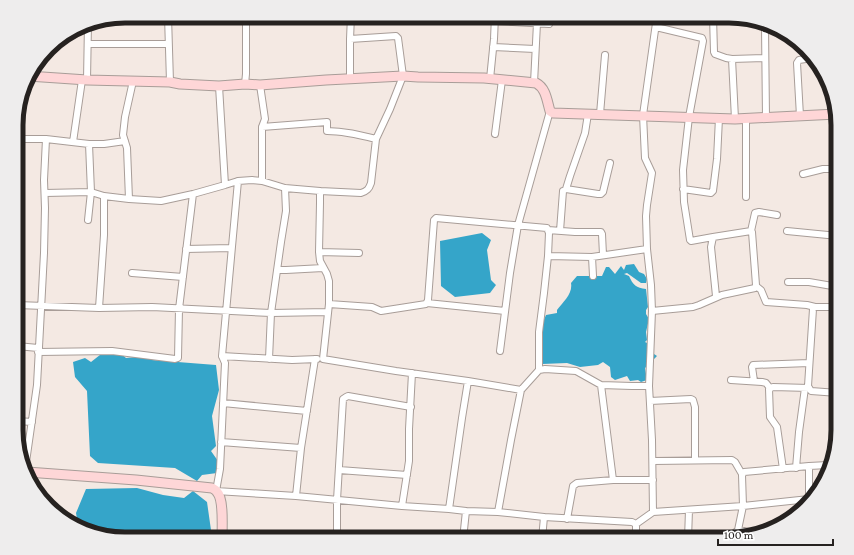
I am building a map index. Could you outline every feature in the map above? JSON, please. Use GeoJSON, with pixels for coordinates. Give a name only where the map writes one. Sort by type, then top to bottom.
{"type":"FeatureCollection","features":[{"type":"Feature","properties":{"kind":"street"},"geometry":{"type":"LineString","coordinates":[[168,23],[170,82]]}},
{"type":"Feature","properties":{"kind":"street"},"geometry":{"type":"LineString","coordinates":[[246,23],[246,84]]}},
{"type":"Feature","properties":{"kind":"street"},"geometry":{"type":"LineString","coordinates":[[350,78],[351,23]]}},
{"type":"Feature","properties":{"kind":"street"},"geometry":{"type":"LineString","coordinates":[[490,79],[495,23]]}},
{"type":"Feature","properties":{"kind":"street"},"geometry":{"type":"LineString","coordinates":[[534,83],[537,23],[549,24]]}},
{"type":"Feature","properties":{"kind":"street"},"geometry":{"type":"LineString","coordinates":[[653,512],[653,461],[649,386],[652,311],[647,249],[647,205],[652,173],[645,158],[642,115],[656,23]]}},
{"type":"Feature","properties":{"kind":"street"},"geometry":{"type":"LineString","coordinates":[[713,23],[715,53],[732,59],[765,58]]}},
{"type":"Feature","properties":{"kind":"street"},"geometry":{"type":"LineString","coordinates":[[656,27],[702,38],[703,40],[689,117],[683,170],[684,202],[690,240],[751,231]]}},
{"type":"Feature","properties":{"kind":"street"},"geometry":{"type":"LineString","coordinates":[[73,142],[84,80],[88,30]]}},
{"type":"Feature","properties":{"kind":"street"},"geometry":{"type":"LineString","coordinates":[[765,30],[766,118]]}},
{"type":"Feature","properties":{"kind":"street"},"geometry":{"type":"LineString","coordinates":[[45,193],[91,192],[104,196],[160,201],[193,194],[238,181],[252,180],[262,181],[286,188],[360,193],[366,191],[369,189],[371,183],[376,139],[403,76],[397,37],[350,39]]}},
{"type":"Feature","properties":{"kind":"street"},"geometry":{"type":"LineString","coordinates":[[88,44],[168,44]]}},
{"type":"Feature","properties":{"kind":"street"},"geometry":{"type":"LineString","coordinates":[[493,47],[535,49]]}},
{"type":"Feature","properties":{"kind":"street"},"geometry":{"type":"LineString","coordinates":[[600,114],[605,55]]}},
{"type":"Feature","properties":{"kind":"street"},"geometry":{"type":"LineString","coordinates":[[732,59],[735,118]]}},
{"type":"Feature","properties":{"kind":"street"},"geometry":{"type":"LineString","coordinates":[[800,116],[796,63],[799,60],[806,59]]}},
{"type":"Feature","properties":{"kind":"street"},"geometry":{"type":"LineString","coordinates":[[36,77],[84,80],[170,82],[219,86],[246,84],[260,85],[350,78],[403,76],[490,79],[534,83],[540,85],[544,89],[550,111],[518,225],[500,351]]}},
{"type":"Feature","properties":{"kind":"street"},"geometry":{"type":"LineString","coordinates":[[494,134],[502,80]]}},
{"type":"Feature","properties":{"kind":"street"},"geometry":{"type":"LineString","coordinates":[[129,199],[127,148],[123,135],[123,128],[133,81]]}},
{"type":"Feature","properties":{"kind":"street"},"geometry":{"type":"LineString","coordinates":[[260,85],[265,119],[262,127],[262,181]]}},
{"type":"Feature","properties":{"kind":"street"},"geometry":{"type":"LineString","coordinates":[[219,86],[225,185]]}},
{"type":"Feature","properties":{"kind":"street"},"geometry":{"type":"LineString","coordinates":[[550,111],[553,113],[719,118],[766,118],[830,114]]}},
{"type":"Feature","properties":{"kind":"street"},"geometry":{"type":"LineString","coordinates":[[588,114],[585,133],[566,189],[598,194],[602,193],[610,163]]}},
{"type":"Feature","properties":{"kind":"street"},"geometry":{"type":"LineString","coordinates":[[683,189],[711,193],[713,191],[717,159],[719,118]]}},
{"type":"Feature","properties":{"kind":"street"},"geometry":{"type":"LineString","coordinates":[[746,118],[746,197]]}},
{"type":"Feature","properties":{"kind":"street"},"geometry":{"type":"LineString","coordinates":[[262,127],[327,122],[327,131],[358,134],[376,139]]}},
{"type":"Feature","properties":{"kind":"street"},"geometry":{"type":"LineString","coordinates":[[23,139],[46,139],[89,144],[104,144],[125,141]]}},
{"type":"Feature","properties":{"kind":"street"},"geometry":{"type":"LineString","coordinates":[[27,459],[37,385],[44,253],[46,139]]}},
{"type":"Feature","properties":{"kind":"street"},"geometry":{"type":"LineString","coordinates":[[88,220],[91,192],[89,144]]}},
{"type":"Feature","properties":{"kind":"street"},"geometry":{"type":"LineString","coordinates":[[803,174],[823,169],[831,169]]}},
{"type":"Feature","properties":{"kind":"street"},"geometry":{"type":"LineString","coordinates":[[216,491],[220,469],[225,363],[222,356],[238,181]]}},
{"type":"Feature","properties":{"kind":"street"},"geometry":{"type":"LineString","coordinates":[[269,359],[271,313],[286,211],[286,188]]}},
{"type":"Feature","properties":{"kind":"street"},"geometry":{"type":"LineString","coordinates":[[320,191],[319,252],[320,261],[329,278],[329,304],[322,359]]}},
{"type":"Feature","properties":{"kind":"street"},"geometry":{"type":"LineString","coordinates":[[560,231],[563,191]]}},
{"type":"Feature","properties":{"kind":"street"},"geometry":{"type":"LineString","coordinates":[[23,347],[38,350],[112,351],[176,359],[178,358],[179,309],[193,194]]}},
{"type":"Feature","properties":{"kind":"street"},"geometry":{"type":"LineString","coordinates":[[99,308],[104,235],[104,196]]}},
{"type":"Feature","properties":{"kind":"street"},"geometry":{"type":"LineString","coordinates":[[777,215],[759,212],[755,213],[751,231],[756,286],[761,290],[766,302],[815,307],[831,307]]}},
{"type":"Feature","properties":{"kind":"street"},"geometry":{"type":"LineString","coordinates":[[427,303],[435,219],[518,225],[560,231],[601,232],[603,255]]}},
{"type":"Feature","properties":{"kind":"street"},"geometry":{"type":"LineString","coordinates":[[539,370],[539,332],[548,256],[548,230]]}},
{"type":"Feature","properties":{"kind":"street"},"geometry":{"type":"LineString","coordinates":[[787,231],[831,235]]}},
{"type":"Feature","properties":{"kind":"street"},"geometry":{"type":"LineString","coordinates":[[713,237],[711,247],[716,296]]}},
{"type":"Feature","properties":{"kind":"street"},"geometry":{"type":"LineString","coordinates":[[186,249],[231,248]]}},
{"type":"Feature","properties":{"kind":"street"},"geometry":{"type":"LineString","coordinates":[[548,256],[592,257],[647,249]]}},
{"type":"Feature","properties":{"kind":"street"},"geometry":{"type":"LineString","coordinates":[[319,252],[359,253]]}},
{"type":"Feature","properties":{"kind":"street"},"geometry":{"type":"LineString","coordinates":[[592,257],[593,276]]}},
{"type":"Feature","properties":{"kind":"street"},"geometry":{"type":"LineString","coordinates":[[277,270],[323,268]]}},
{"type":"Feature","properties":{"kind":"street"},"geometry":{"type":"LineString","coordinates":[[132,273],[183,277]]}},
{"type":"Feature","properties":{"kind":"street"},"geometry":{"type":"LineString","coordinates":[[788,282],[809,282],[831,286]]}},
{"type":"Feature","properties":{"kind":"street"},"geometry":{"type":"LineString","coordinates":[[652,311],[693,307],[716,296],[755,288],[756,286]]}},
{"type":"Feature","properties":{"kind":"street"},"geometry":{"type":"LineString","coordinates":[[329,304],[372,307],[381,311],[427,303],[505,311]]}},
{"type":"Feature","properties":{"kind":"street"},"geometry":{"type":"LineString","coordinates":[[23,305],[99,308],[152,307],[271,313],[328,312]]}},
{"type":"Feature","properties":{"kind":"street"},"geometry":{"type":"LineString","coordinates":[[796,468],[799,432],[808,386],[813,310],[815,307]]}},
{"type":"Feature","properties":{"kind":"street"},"geometry":{"type":"LineString","coordinates":[[222,356],[292,360],[322,359],[521,390]]}},
{"type":"Feature","properties":{"kind":"street"},"geometry":{"type":"LineString","coordinates":[[296,496],[301,448],[315,359]]}},
{"type":"Feature","properties":{"kind":"street"},"geometry":{"type":"LineString","coordinates":[[754,382],[753,365],[809,363]]}},
{"type":"Feature","properties":{"kind":"street"},"geometry":{"type":"LineString","coordinates":[[498,512],[510,440],[521,390],[539,370],[576,371],[601,385],[649,386]]}},
{"type":"Feature","properties":{"kind":"street"},"geometry":{"type":"LineString","coordinates":[[402,506],[407,475],[412,373]]}},
{"type":"Feature","properties":{"kind":"street"},"geometry":{"type":"LineString","coordinates":[[731,380],[765,383],[770,388],[807,388],[831,393]]}},
{"type":"Feature","properties":{"kind":"street"},"geometry":{"type":"LineString","coordinates":[[450,509],[468,381]]}},
{"type":"Feature","properties":{"kind":"street"},"geometry":{"type":"LineString","coordinates":[[601,385],[613,480]]}},
{"type":"Feature","properties":{"kind":"street"},"geometry":{"type":"LineString","coordinates":[[770,388],[770,417],[777,427],[783,469]]}},
{"type":"Feature","properties":{"kind":"street"},"geometry":{"type":"LineString","coordinates":[[337,532],[343,399],[348,396],[411,407]]}},
{"type":"Feature","properties":{"kind":"street"},"geometry":{"type":"LineString","coordinates":[[650,401],[692,400],[695,407],[695,460]]}},
{"type":"Feature","properties":{"kind":"street"},"geometry":{"type":"LineString","coordinates":[[223,403],[307,411]]}},
{"type":"Feature","properties":{"kind":"street"},"geometry":{"type":"LineString","coordinates":[[23,421],[32,422]]}},
{"type":"Feature","properties":{"kind":"street"},"geometry":{"type":"LineString","coordinates":[[221,442],[301,448]]}},
{"type":"Feature","properties":{"kind":"street"},"geometry":{"type":"LineString","coordinates":[[653,461],[732,460],[735,462],[742,474],[743,506],[738,530],[736,532]]}},
{"type":"Feature","properties":{"kind":"street"},"geometry":{"type":"LineString","coordinates":[[742,474],[744,472],[825,465]]}},
{"type":"Feature","properties":{"kind":"street"},"geometry":{"type":"LineString","coordinates":[[809,466],[810,492]]}},
{"type":"Feature","properties":{"kind":"street"},"geometry":{"type":"LineString","coordinates":[[339,470],[407,475]]}},
{"type":"Feature","properties":{"kind":"street"},"geometry":{"type":"LineString","coordinates":[[32,472],[136,480],[212,488],[220,496],[222,532]]}},
{"type":"Feature","properties":{"kind":"street"},"geometry":{"type":"LineString","coordinates":[[568,519],[573,486],[577,483],[613,480],[653,480]]}},
{"type":"Feature","properties":{"kind":"street"},"geometry":{"type":"LineString","coordinates":[[216,491],[296,496],[466,511],[498,512],[544,518],[632,522],[636,524]]}},
{"type":"Feature","properties":{"kind":"street"},"geometry":{"type":"LineString","coordinates":[[636,524],[653,512],[802,501]]}},
{"type":"Feature","properties":{"kind":"street"},"geometry":{"type":"LineString","coordinates":[[688,532],[689,510]]}},
{"type":"Feature","properties":{"kind":"street"},"geometry":{"type":"LineString","coordinates":[[464,532],[466,511]]}},
{"type":"Feature","properties":{"kind":"street"},"geometry":{"type":"LineString","coordinates":[[543,532],[544,518]]}},
{"type":"Feature","properties":{"kind":"street"},"geometry":{"type":"LineString","coordinates":[[636,524],[636,532]]}},
{"type":"Feature","properties":{"kind":"street"},"geometry":{"type":"LineString","coordinates":[[738,530],[743,531]]}},
{"type":"Feature","properties":{"kind":"water"},"geometry":{"type":"Polygon","coordinates":[[[482,233],[491,240],[487,250],[491,280],[496,285],[490,293],[455,297],[441,286],[440,241],[482,233]]]}},
{"type":"Feature","properties":{"kind":"water"},"geometry":{"type":"Polygon","coordinates":[[[634,264],[639,272],[644,274],[647,279],[646,283],[641,283],[627,273],[624,274],[629,276],[635,286],[646,289],[648,307],[646,314],[649,319],[646,332],[647,340],[645,342],[653,346],[654,354],[657,356],[645,368],[647,380],[641,382],[638,380],[630,381],[627,376],[615,380],[611,377],[610,367],[603,362],[598,365],[580,367],[567,363],[542,364],[540,340],[542,337],[541,327],[546,315],[557,313],[557,310],[569,294],[571,283],[577,276],[602,276],[606,267],[609,267],[615,274],[621,266],[624,270],[626,265],[634,264]]]}},
{"type":"Feature","properties":{"kind":"water"},"geometry":{"type":"Polygon","coordinates":[[[105,351],[118,351],[126,358],[146,356],[152,360],[216,365],[219,390],[212,416],[216,446],[211,451],[218,461],[217,473],[202,475],[197,481],[175,468],[98,463],[90,456],[87,391],[75,377],[73,362],[85,358],[91,362],[105,351]]]}},
{"type":"Feature","properties":{"kind":"water"},"geometry":{"type":"Polygon","coordinates":[[[137,488],[163,495],[184,498],[193,491],[207,502],[211,532],[125,532],[92,527],[77,520],[76,513],[86,489],[137,488]]]}}]}
